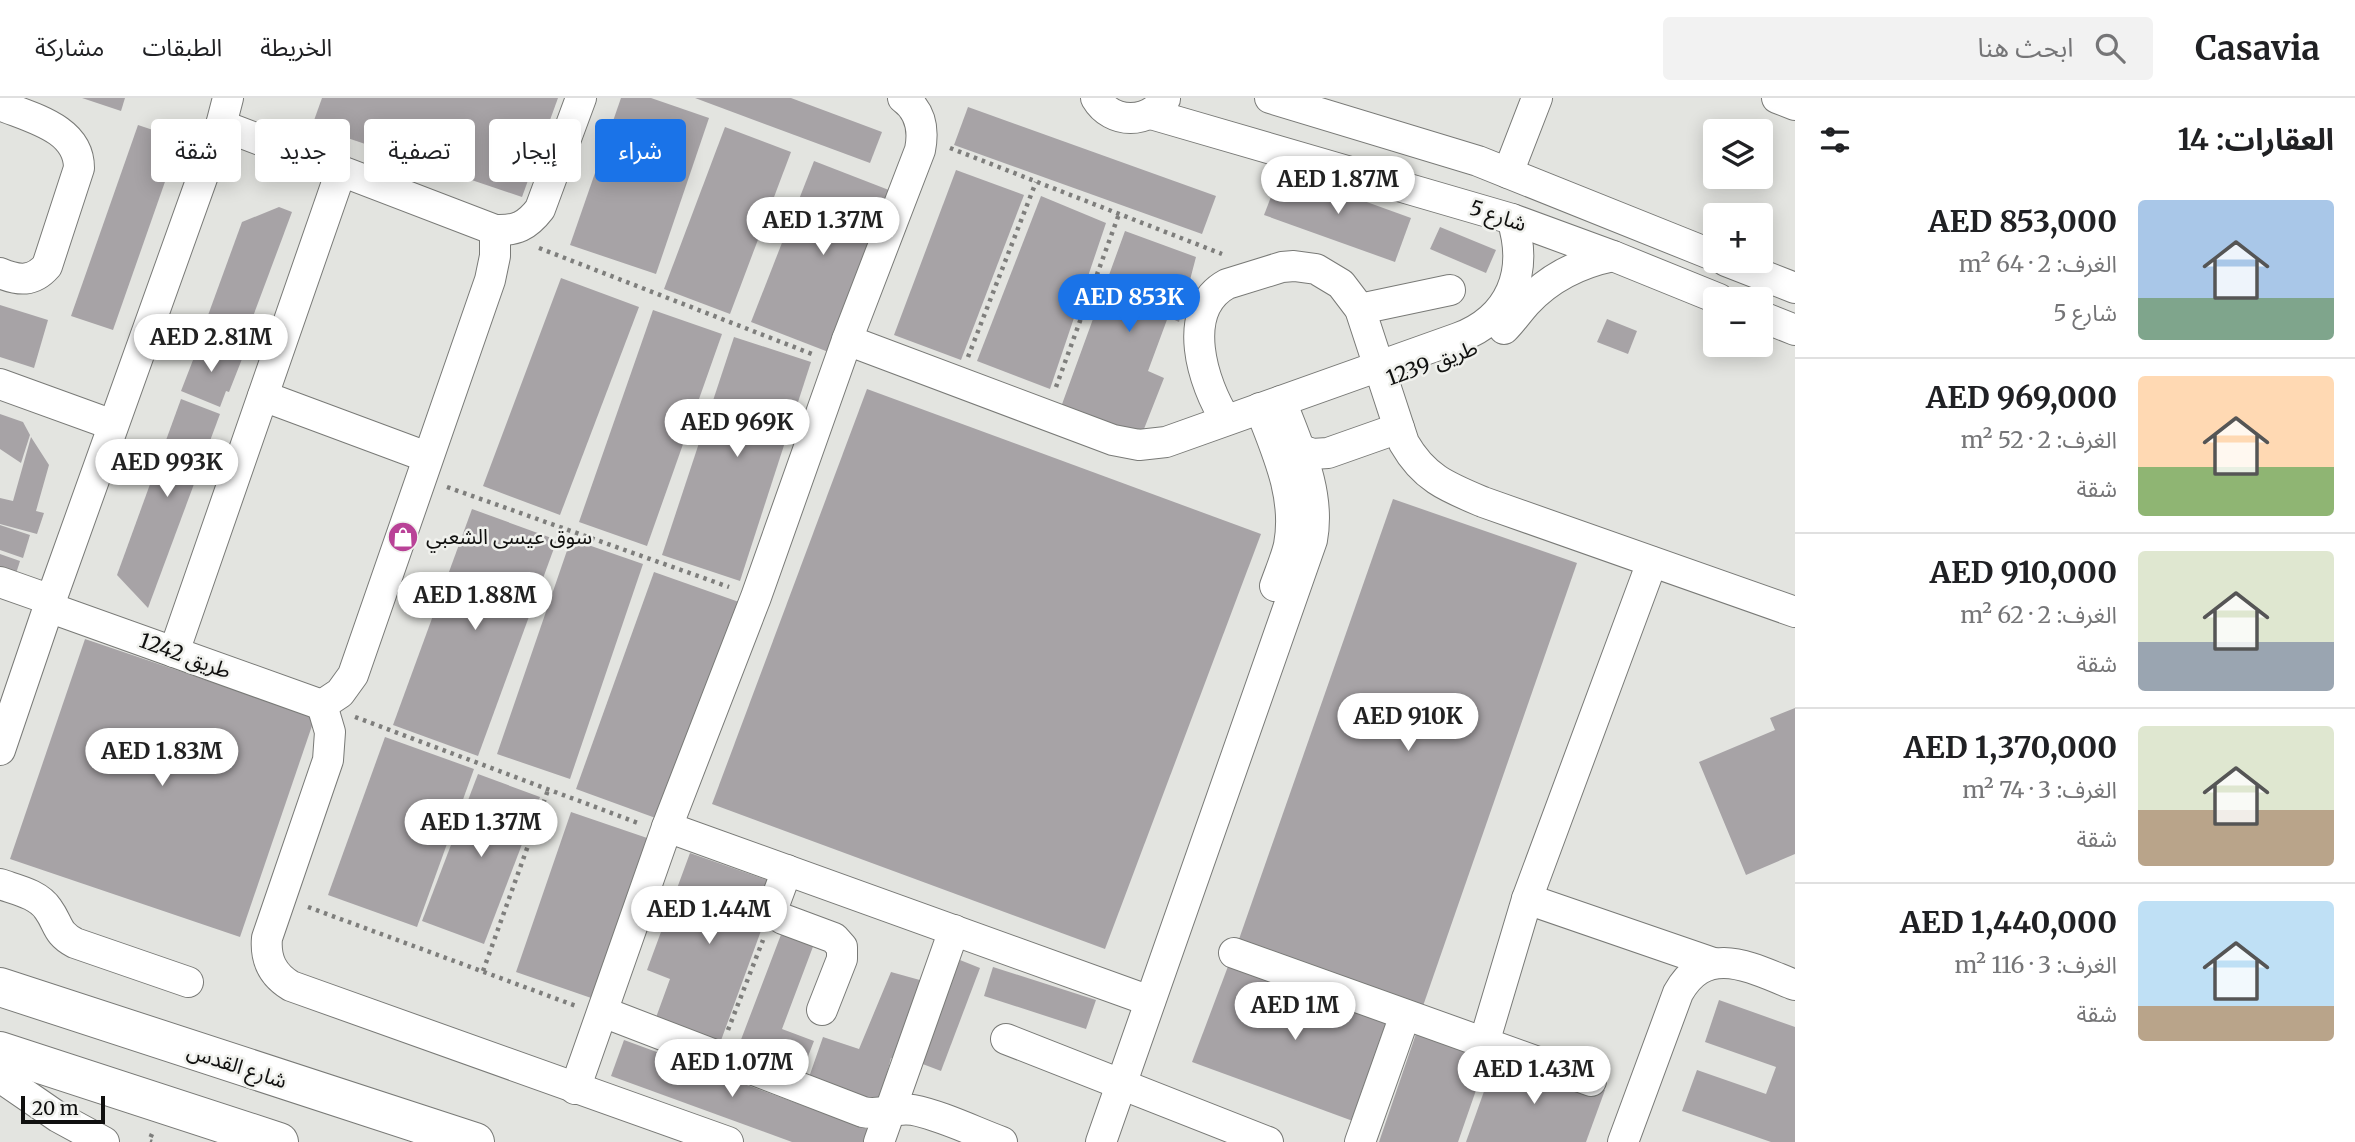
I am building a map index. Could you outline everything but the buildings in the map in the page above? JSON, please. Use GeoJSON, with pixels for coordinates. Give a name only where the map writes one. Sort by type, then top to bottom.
{"type":"FeatureCollection","features":[{"type":"Feature","properties":{"kind":"main road","name":"شارع القدس"},"geometry":{"type":"LineString","coordinates":[[0,987],[475,1142]]}},
{"type":"Feature","properties":{"kind":"main road"},"geometry":{"type":"LineString","coordinates":[[0,1051],[279,1142]]}},
{"type":"Feature","properties":{"kind":"street"},"geometry":{"type":"LineString","coordinates":[[1,742],[224,112],[244,98]]}},
{"type":"Feature","properties":{"kind":"street"},"geometry":{"type":"LineString","coordinates":[[350,174],[495,230],[521,228],[532,220],[540,209],[581,98]]}},
{"type":"Feature","properties":{"kind":"street"},"geometry":{"type":"LineString","coordinates":[[575,1089],[666,830],[756,597],[843,352],[920,150],[922,124],[916,112],[903,98]]}},
{"type":"Feature","properties":{"kind":"street","name":"شارع 5"},"geometry":{"type":"LineString","coordinates":[[1097,98],[1106,110],[1124,118],[1142,117],[1159,106],[1512,219],[1703,292]]}},
{"type":"Feature","properties":{"kind":"street","name":"شارع 5"},"geometry":{"type":"LineString","coordinates":[[1270,98],[1478,161],[1703,251]]}},
{"type":"Feature","properties":{"kind":"street"},"geometry":{"type":"LineString","coordinates":[[1507,173],[1537,98]]}},
{"type":"Feature","properties":{"kind":"street"},"geometry":{"type":"LineString","coordinates":[[1777,98],[1795,105]]}},
{"type":"Feature","properties":{"kind":"street"},"geometry":{"type":"LineString","coordinates":[[0,105],[64,133],[76,147],[79,167],[47,266],[41,273],[24,280],[0,273]]}},
{"type":"Feature","properties":{"kind":"street"},"geometry":{"type":"LineString","coordinates":[[224,112],[255,128]]}},
{"type":"Feature","properties":{"kind":"street"},"geometry":{"type":"LineString","coordinates":[[174,652],[337,182]]}},
{"type":"Feature","properties":{"kind":"street","name":"طريق 1239"},"geometry":{"type":"LineString","coordinates":[[843,352],[959,382],[1113,440],[1139,444],[1166,442],[1226,420],[1245,424],[1273,411],[1380,373],[1480,347],[1496,337],[1514,305],[1518,264],[1516,233],[1512,219]]}},
{"type":"Feature","properties":{"kind":"street"},"geometry":{"type":"LineString","coordinates":[[495,230],[495,256],[490,280],[353,675],[340,693],[322,705],[330,732],[328,760],[267,939],[268,961],[281,980],[291,986],[727,1142]]}},
{"type":"Feature","properties":{"kind":"street","name":"طريق 1239"},"geometry":{"type":"LineString","coordinates":[[1514,305],[1575,267],[1614,256]]}},
{"type":"Feature","properties":{"kind":"street"},"geometry":{"type":"LineString","coordinates":[[1226,420],[1205,374],[1200,347],[1202,321],[1209,301],[1219,289],[1282,267],[1316,269],[1341,284],[1360,309],[1404,443],[1417,463],[1435,480],[1449,488],[1795,612]]}},
{"type":"Feature","properties":{"kind":"street"},"geometry":{"type":"LineString","coordinates":[[1757,273],[1795,288]]}},
{"type":"Feature","properties":{"kind":"street"},"geometry":{"type":"LineString","coordinates":[[1360,309],[1450,290]]}},
{"type":"Feature","properties":{"kind":"street"},"geometry":{"type":"LineString","coordinates":[[1773,321],[1795,330]]}},
{"type":"Feature","properties":{"kind":"street"},"geometry":{"type":"LineString","coordinates":[[0,384],[113,425]]}},
{"type":"Feature","properties":{"kind":"street"},"geometry":{"type":"LineString","coordinates":[[263,396],[423,467]]}},
{"type":"Feature","properties":{"kind":"street"},"geometry":{"type":"LineString","coordinates":[[1080,1142],[1112,1080],[1224,762],[1312,540],[1315,526],[1314,498],[1297,448],[1273,411]]}},
{"type":"Feature","properties":{"kind":"street"},"geometry":{"type":"LineString","coordinates":[[1224,762],[1289,548],[1289,486],[1273,411]]}},
{"type":"Feature","properties":{"kind":"street"},"geometry":{"type":"LineString","coordinates":[[1297,448],[1312,454],[1328,453],[1399,428]]}},
{"type":"Feature","properties":{"kind":"street"},"geometry":{"type":"LineString","coordinates":[[1484,1043],[1527,899],[1651,562]]}},
{"type":"Feature","properties":{"kind":"street","name":"طريق 1242"},"geometry":{"type":"LineString","coordinates":[[0,582],[174,652],[322,705]]}},
{"type":"Feature","properties":{"kind":"street"},"geometry":{"type":"LineString","coordinates":[[666,830],[787,870],[1141,998]]}},
{"type":"Feature","properties":{"kind":"street"},"geometry":{"type":"LineString","coordinates":[[787,870],[774,910],[778,917],[834,937],[842,947],[842,959],[822,1010]]}},
{"type":"Feature","properties":{"kind":"street"},"geometry":{"type":"LineString","coordinates":[[0,884],[36,897],[49,909],[61,933],[75,943],[188,982]]}},
{"type":"Feature","properties":{"kind":"street"},"geometry":{"type":"LineString","coordinates":[[1527,899],[1713,963],[1736,963],[1795,985]]}},
{"type":"Feature","properties":{"kind":"street"},"geometry":{"type":"LineString","coordinates":[[879,1142],[954,930]]}},
{"type":"Feature","properties":{"kind":"street"},"geometry":{"type":"LineString","coordinates":[[1234,953],[1591,1081]]}},
{"type":"Feature","properties":{"kind":"street"},"geometry":{"type":"LineString","coordinates":[[1623,1142],[1678,993],[1691,974],[1713,963]]}},
{"type":"Feature","properties":{"kind":"street"},"geometry":{"type":"LineString","coordinates":[[602,1013],[863,1112],[876,1115],[903,1110],[916,1111],[1002,1142]]}},
{"type":"Feature","properties":{"kind":"street"},"geometry":{"type":"LineString","coordinates":[[1360,1142],[1405,1014]]}},
{"type":"Feature","properties":{"kind":"street"},"geometry":{"type":"LineString","coordinates":[[1006,1039],[1268,1142]]}},
{"type":"Feature","properties":{"kind":"street"},"geometry":{"type":"LineString","coordinates":[[0,1077],[58,1117],[104,1142]]}},
{"type":"Feature","properties":{"kind":"street"},"geometry":{"type":"LineString","coordinates":[[1101,1142],[1112,1080]]}},
{"type":"Feature","properties":{"kind":"path"},"geometry":{"type":"LineString","coordinates":[[923,138],[1267,272]]}},
{"type":"Feature","properties":{"kind":"path"},"geometry":{"type":"LineString","coordinates":[[959,382],[1036,182]]}},
{"type":"Feature","properties":{"kind":"path"},"geometry":{"type":"LineString","coordinates":[[1046,415],[1119,214]]}},
{"type":"Feature","properties":{"kind":"path"},"geometry":{"type":"LineString","coordinates":[[495,230],[843,352]]}},
{"type":"Feature","properties":{"kind":"path"},"geometry":{"type":"LineString","coordinates":[[423,467],[756,597]]}},
{"type":"Feature","properties":{"kind":"path"},"geometry":{"type":"LineString","coordinates":[[322,705],[548,790],[666,830]]}},
{"type":"Feature","properties":{"kind":"path"},"geometry":{"type":"LineString","coordinates":[[483,971],[548,790]]}},
{"type":"Feature","properties":{"kind":"path"},"geometry":{"type":"LineString","coordinates":[[281,897],[602,1013]]}},
{"type":"Feature","properties":{"kind":"path"},"geometry":{"type":"LineString","coordinates":[[718,1056],[774,910]]}},
{"type":"Feature","properties":{"kind":"place","name":"سوق عيسى الشعبي"},"geometry":{"type":"Point","coordinates":[403,537]}}]}
